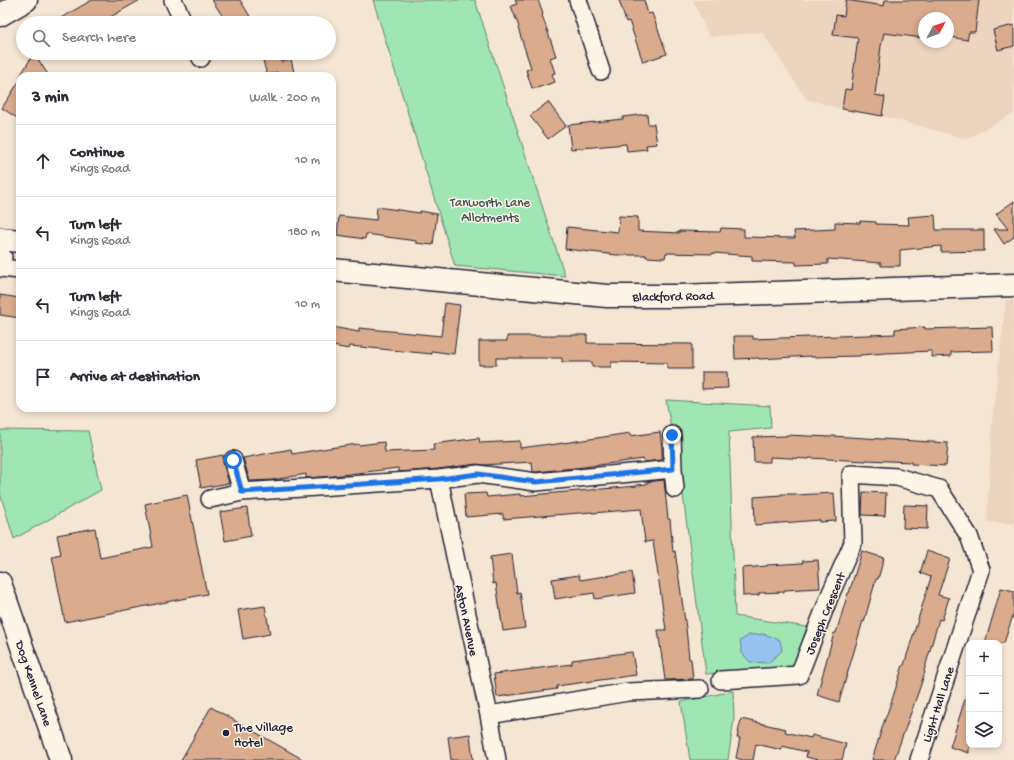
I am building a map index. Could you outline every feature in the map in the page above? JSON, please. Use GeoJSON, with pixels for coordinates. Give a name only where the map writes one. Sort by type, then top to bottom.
{"type":"FeatureCollection","features":[{"type":"Feature","properties":{"kind":"main road"},"geometry":{"type":"LineString","coordinates":[[0,15],[26,0]]}},
{"type":"Feature","properties":{"kind":"main road"},"geometry":{"type":"LineString","coordinates":[[1,248],[16,242]]}},
{"type":"Feature","properties":{"kind":"main road","name":"Blackford Road"},"geometry":{"type":"LineString","coordinates":[[336,270],[607,296],[686,296],[1014,285]]}},
{"type":"Feature","properties":{"kind":"main road","name":"Dog Kennel Lane"},"geometry":{"type":"LineString","coordinates":[[0,583],[61,760]]}},
{"type":"Feature","properties":{"kind":"street"},"geometry":{"type":"LineString","coordinates":[[173,0],[181,16]]}},
{"type":"Feature","properties":{"kind":"street"},"geometry":{"type":"LineString","coordinates":[[578,0],[601,71]]}},
{"type":"Feature","properties":{"kind":"street"},"geometry":{"type":"LineString","coordinates":[[1,248],[1,268],[16,270]]}},
{"type":"Feature","properties":{"kind":"street"},"geometry":{"type":"LineString","coordinates":[[672,435],[674,489]]}},
{"type":"Feature","properties":{"kind":"street"},"geometry":{"type":"LineString","coordinates":[[233,460],[242,492]]}},
{"type":"Feature","properties":{"kind":"street"},"geometry":{"type":"LineString","coordinates":[[210,499],[242,492],[439,479],[478,474],[536,482],[673,469]]}},
{"type":"Feature","properties":{"kind":"street","name":"Joseph Crescent"},"geometry":{"type":"LineString","coordinates":[[721,680],[799,675],[830,595],[853,543],[851,474]]}},
{"type":"Feature","properties":{"kind":"street","name":"Light Hall Lane"},"geometry":{"type":"LineString","coordinates":[[851,474],[897,477],[939,489],[969,536],[981,570],[918,760]]}},
{"type":"Feature","properties":{"kind":"street","name":"Aston Avenue"},"geometry":{"type":"LineString","coordinates":[[439,479],[489,715],[497,760]]}},
{"type":"Feature","properties":{"kind":"street"},"geometry":{"type":"LineString","coordinates":[[489,715],[628,692],[700,689]]}},
{"type":"Feature","properties":{"kind":"shaded area"},"geometry":{"type":"Polygon","coordinates":[[[693,0],[1014,0],[1014,113],[967,139],[882,116],[842,109],[806,99],[762,32],[709,37],[693,0]]]}},
{"type":"Feature","properties":{"kind":"shaded area"},"geometry":{"type":"Polygon","coordinates":[[[1006,300],[1014,300],[1014,524],[987,522],[992,420],[1006,300]]]}},
{"type":"Feature","properties":{"kind":"green space","name":"Tanworth Lane Allotments"},"geometry":{"type":"Polygon","coordinates":[[[373,0],[475,0],[565,276],[455,266],[373,0]]]}},
{"type":"Feature","properties":{"kind":"green space"},"geometry":{"type":"Polygon","coordinates":[[[666,400],[770,406],[771,428],[729,432],[735,616],[807,627],[794,668],[706,674],[683,495],[666,400]]]}},
{"type":"Feature","properties":{"kind":"green space"},"geometry":{"type":"Polygon","coordinates":[[[0,430],[88,431],[101,490],[14,539],[0,493],[0,430]]]}},
{"type":"Feature","properties":{"kind":"green space"},"geometry":{"type":"Polygon","coordinates":[[[733,691],[734,719],[728,760],[690,760],[681,702],[733,691]]]}},
{"type":"Feature","properties":{"kind":"water"},"geometry":{"type":"Polygon","coordinates":[[[764,634],[780,640],[782,651],[768,663],[750,662],[742,653],[740,641],[749,635],[764,634]]]}},
{"type":"Feature","properties":{"kind":"building"},"geometry":{"type":"Polygon","coordinates":[[[92,0],[140,0],[112,16],[64,16],[92,0]]]}},
{"type":"Feature","properties":{"kind":"building"},"geometry":{"type":"Polygon","coordinates":[[[212,0],[240,0],[250,16],[222,16],[212,0]]]}},
{"type":"Feature","properties":{"kind":"building"},"geometry":{"type":"Polygon","coordinates":[[[515,0],[538,0],[556,56],[550,58],[555,73],[552,74],[555,82],[537,88],[532,88],[526,70],[531,68],[511,6],[517,4],[515,0]]]}},
{"type":"Feature","properties":{"kind":"building"},"geometry":{"type":"Polygon","coordinates":[[[619,0],[644,0],[648,14],[652,13],[667,54],[643,62],[629,21],[626,22],[619,0]]]}},
{"type":"Feature","properties":{"kind":"building"},"geometry":{"type":"Polygon","coordinates":[[[846,0],[884,6],[885,0],[979,0],[975,32],[969,32],[967,40],[954,38],[954,12],[918,12],[918,37],[884,33],[875,95],[885,97],[882,116],[842,109],[845,89],[851,90],[858,38],[833,35],[836,15],[844,16],[846,0]]]}},
{"type":"Feature","properties":{"kind":"building"},"geometry":{"type":"Polygon","coordinates":[[[1014,25],[1014,46],[998,50],[993,30],[1014,25]]]}},
{"type":"Feature","properties":{"kind":"building"},"geometry":{"type":"Polygon","coordinates":[[[30,60],[39,60],[46,72],[22,72],[30,60]]]}},
{"type":"Feature","properties":{"kind":"building"},"geometry":{"type":"Polygon","coordinates":[[[263,60],[280,60],[281,62],[291,60],[294,72],[277,72],[266,72],[263,60]]]}},
{"type":"Feature","properties":{"kind":"building"},"geometry":{"type":"Polygon","coordinates":[[[16,86],[16,117],[2,108],[16,86]]]}},
{"type":"Feature","properties":{"kind":"building"},"geometry":{"type":"Polygon","coordinates":[[[548,102],[566,126],[548,139],[530,116],[548,102]]]}},
{"type":"Feature","properties":{"kind":"building"},"geometry":{"type":"Polygon","coordinates":[[[647,114],[648,124],[654,124],[657,144],[646,145],[647,149],[627,151],[626,144],[571,149],[568,125],[623,119],[623,117],[647,114]]]}},
{"type":"Feature","properties":{"kind":"building"},"geometry":{"type":"Polygon","coordinates":[[[1014,201],[1014,237],[1004,244],[994,229],[1008,229],[996,214],[1014,201]]]}},
{"type":"Feature","properties":{"kind":"building"},"geometry":{"type":"Polygon","coordinates":[[[377,207],[437,214],[433,245],[366,234],[365,239],[337,235],[339,216],[376,220],[377,207]]]}},
{"type":"Feature","properties":{"kind":"building"},"geometry":{"type":"Polygon","coordinates":[[[935,215],[936,230],[984,230],[984,251],[941,252],[941,246],[900,250],[900,266],[881,266],[881,263],[828,259],[828,264],[796,265],[796,262],[752,261],[752,256],[713,253],[666,253],[665,258],[646,257],[646,255],[617,255],[565,249],[567,227],[618,232],[619,216],[638,217],[638,231],[679,233],[679,231],[720,232],[721,228],[744,229],[744,237],[795,238],[794,231],[835,229],[835,222],[860,223],[860,221],[876,222],[876,224],[909,225],[908,217],[935,215]]]}},
{"type":"Feature","properties":{"kind":"building"},"geometry":{"type":"Polygon","coordinates":[[[0,295],[16,297],[16,317],[0,315],[0,295]]]}},
{"type":"Feature","properties":{"kind":"building"},"geometry":{"type":"Polygon","coordinates":[[[445,303],[460,305],[454,354],[432,351],[432,354],[350,346],[349,349],[336,347],[336,328],[359,332],[359,328],[441,336],[445,303]]]}},
{"type":"Feature","properties":{"kind":"building"},"geometry":{"type":"Polygon","coordinates":[[[925,327],[925,329],[992,327],[993,351],[951,352],[951,356],[932,357],[932,351],[860,356],[735,359],[734,336],[753,336],[753,339],[895,334],[895,329],[925,327]]]}},
{"type":"Feature","properties":{"kind":"building"},"geometry":{"type":"Polygon","coordinates":[[[587,335],[587,343],[692,344],[692,369],[667,369],[667,363],[611,362],[611,367],[592,367],[592,362],[562,362],[562,358],[496,358],[496,365],[479,365],[479,341],[507,341],[507,336],[587,335]]]}},
{"type":"Feature","properties":{"kind":"building"},"geometry":{"type":"Polygon","coordinates":[[[702,372],[727,372],[728,388],[702,389],[702,372]]]}},
{"type":"Feature","properties":{"kind":"building"},"geometry":{"type":"Polygon","coordinates":[[[660,432],[662,460],[644,462],[643,459],[536,472],[533,472],[532,462],[483,465],[477,464],[399,472],[398,468],[306,478],[306,474],[273,480],[250,481],[243,458],[291,449],[292,454],[358,444],[384,442],[385,452],[434,450],[433,444],[479,438],[480,443],[520,441],[520,448],[630,433],[630,436],[660,432]]]}},
{"type":"Feature","properties":{"kind":"building"},"geometry":{"type":"Polygon","coordinates":[[[786,435],[832,436],[948,443],[946,466],[911,464],[911,462],[770,457],[770,462],[754,462],[753,437],[786,435]]]}},
{"type":"Feature","properties":{"kind":"building"},"geometry":{"type":"Polygon","coordinates":[[[223,455],[223,463],[229,483],[201,488],[196,460],[223,455]]]}},
{"type":"Feature","properties":{"kind":"building"},"geometry":{"type":"Polygon","coordinates":[[[664,480],[668,519],[670,519],[673,552],[675,551],[693,679],[665,680],[658,630],[666,630],[653,541],[645,542],[641,509],[503,519],[503,514],[466,517],[464,494],[486,493],[487,497],[520,494],[520,496],[637,486],[647,484],[647,482],[664,480]]]}},
{"type":"Feature","properties":{"kind":"building"},"geometry":{"type":"Polygon","coordinates":[[[863,492],[886,493],[885,516],[862,515],[863,492]]]}},
{"type":"Feature","properties":{"kind":"building"},"geometry":{"type":"Polygon","coordinates":[[[834,493],[836,521],[820,522],[820,520],[755,525],[754,497],[781,494],[797,495],[834,493]]]}},
{"type":"Feature","properties":{"kind":"building"},"geometry":{"type":"Polygon","coordinates":[[[187,495],[207,594],[65,622],[52,556],[61,554],[57,535],[95,528],[100,558],[153,547],[145,504],[187,495]]]}},
{"type":"Feature","properties":{"kind":"building"},"geometry":{"type":"Polygon","coordinates":[[[904,505],[928,506],[927,529],[903,528],[904,505]]]}},
{"type":"Feature","properties":{"kind":"building"},"geometry":{"type":"Polygon","coordinates":[[[247,508],[251,536],[225,541],[220,512],[247,508]]]}},
{"type":"Feature","properties":{"kind":"building"},"geometry":{"type":"Polygon","coordinates":[[[862,551],[884,558],[878,579],[876,579],[839,702],[817,695],[834,633],[836,633],[862,551]]]}},
{"type":"Feature","properties":{"kind":"building"},"geometry":{"type":"Polygon","coordinates":[[[927,551],[950,559],[938,595],[949,598],[942,620],[939,619],[924,671],[925,672],[894,760],[872,760],[904,665],[931,577],[920,573],[927,551]]]}},
{"type":"Feature","properties":{"kind":"building"},"geometry":{"type":"Polygon","coordinates":[[[512,554],[517,593],[520,592],[525,628],[503,631],[496,583],[493,584],[490,557],[512,554]]]}},
{"type":"Feature","properties":{"kind":"building"},"geometry":{"type":"Polygon","coordinates":[[[818,560],[820,588],[784,590],[784,592],[759,593],[759,595],[743,596],[742,568],[803,563],[802,561],[818,560]]]}},
{"type":"Feature","properties":{"kind":"building"},"geometry":{"type":"Polygon","coordinates":[[[632,572],[635,593],[595,599],[594,593],[555,599],[552,579],[579,575],[580,580],[632,572]]]}},
{"type":"Feature","properties":{"kind":"building"},"geometry":{"type":"Polygon","coordinates":[[[1001,588],[1014,591],[1014,612],[1004,643],[1002,643],[1002,640],[986,640],[1001,588]]]}},
{"type":"Feature","properties":{"kind":"building"},"geometry":{"type":"Polygon","coordinates":[[[265,606],[270,634],[243,639],[238,610],[265,606]]]}},
{"type":"Feature","properties":{"kind":"building"},"geometry":{"type":"Polygon","coordinates":[[[632,652],[636,675],[557,686],[557,689],[497,697],[494,674],[572,664],[572,660],[632,652]]]}},
{"type":"Feature","properties":{"kind":"building"},"geometry":{"type":"Polygon","coordinates":[[[966,696],[966,748],[969,748],[969,753],[950,747],[966,696]]]}},
{"type":"Feature","properties":{"kind":"building","name":"The Village Hotel"},"geometry":{"type":"Polygon","coordinates":[[[211,707],[304,760],[181,760],[211,707]]]}},
{"type":"Feature","properties":{"kind":"building"},"geometry":{"type":"Polygon","coordinates":[[[741,719],[786,729],[785,732],[811,738],[812,735],[846,744],[842,760],[818,760],[806,757],[807,752],[782,746],[782,750],[756,744],[753,760],[736,758],[740,738],[737,738],[741,719]]]}},
{"type":"Feature","properties":{"kind":"building"},"geometry":{"type":"Polygon","coordinates":[[[470,734],[473,760],[451,760],[448,737],[470,734]]]}},
{"type":"Feature","properties":{"kind":"place","name":"The Village Hotel"},"geometry":{"type":"Point","coordinates":[226,733]}},
{"type":"Feature","properties":{"kind":"route"},"geometry":{"type":"LineString","coordinates":[[233,460],[242,492],[439,479],[478,474],[536,482],[673,469],[672,435]]}}]}
